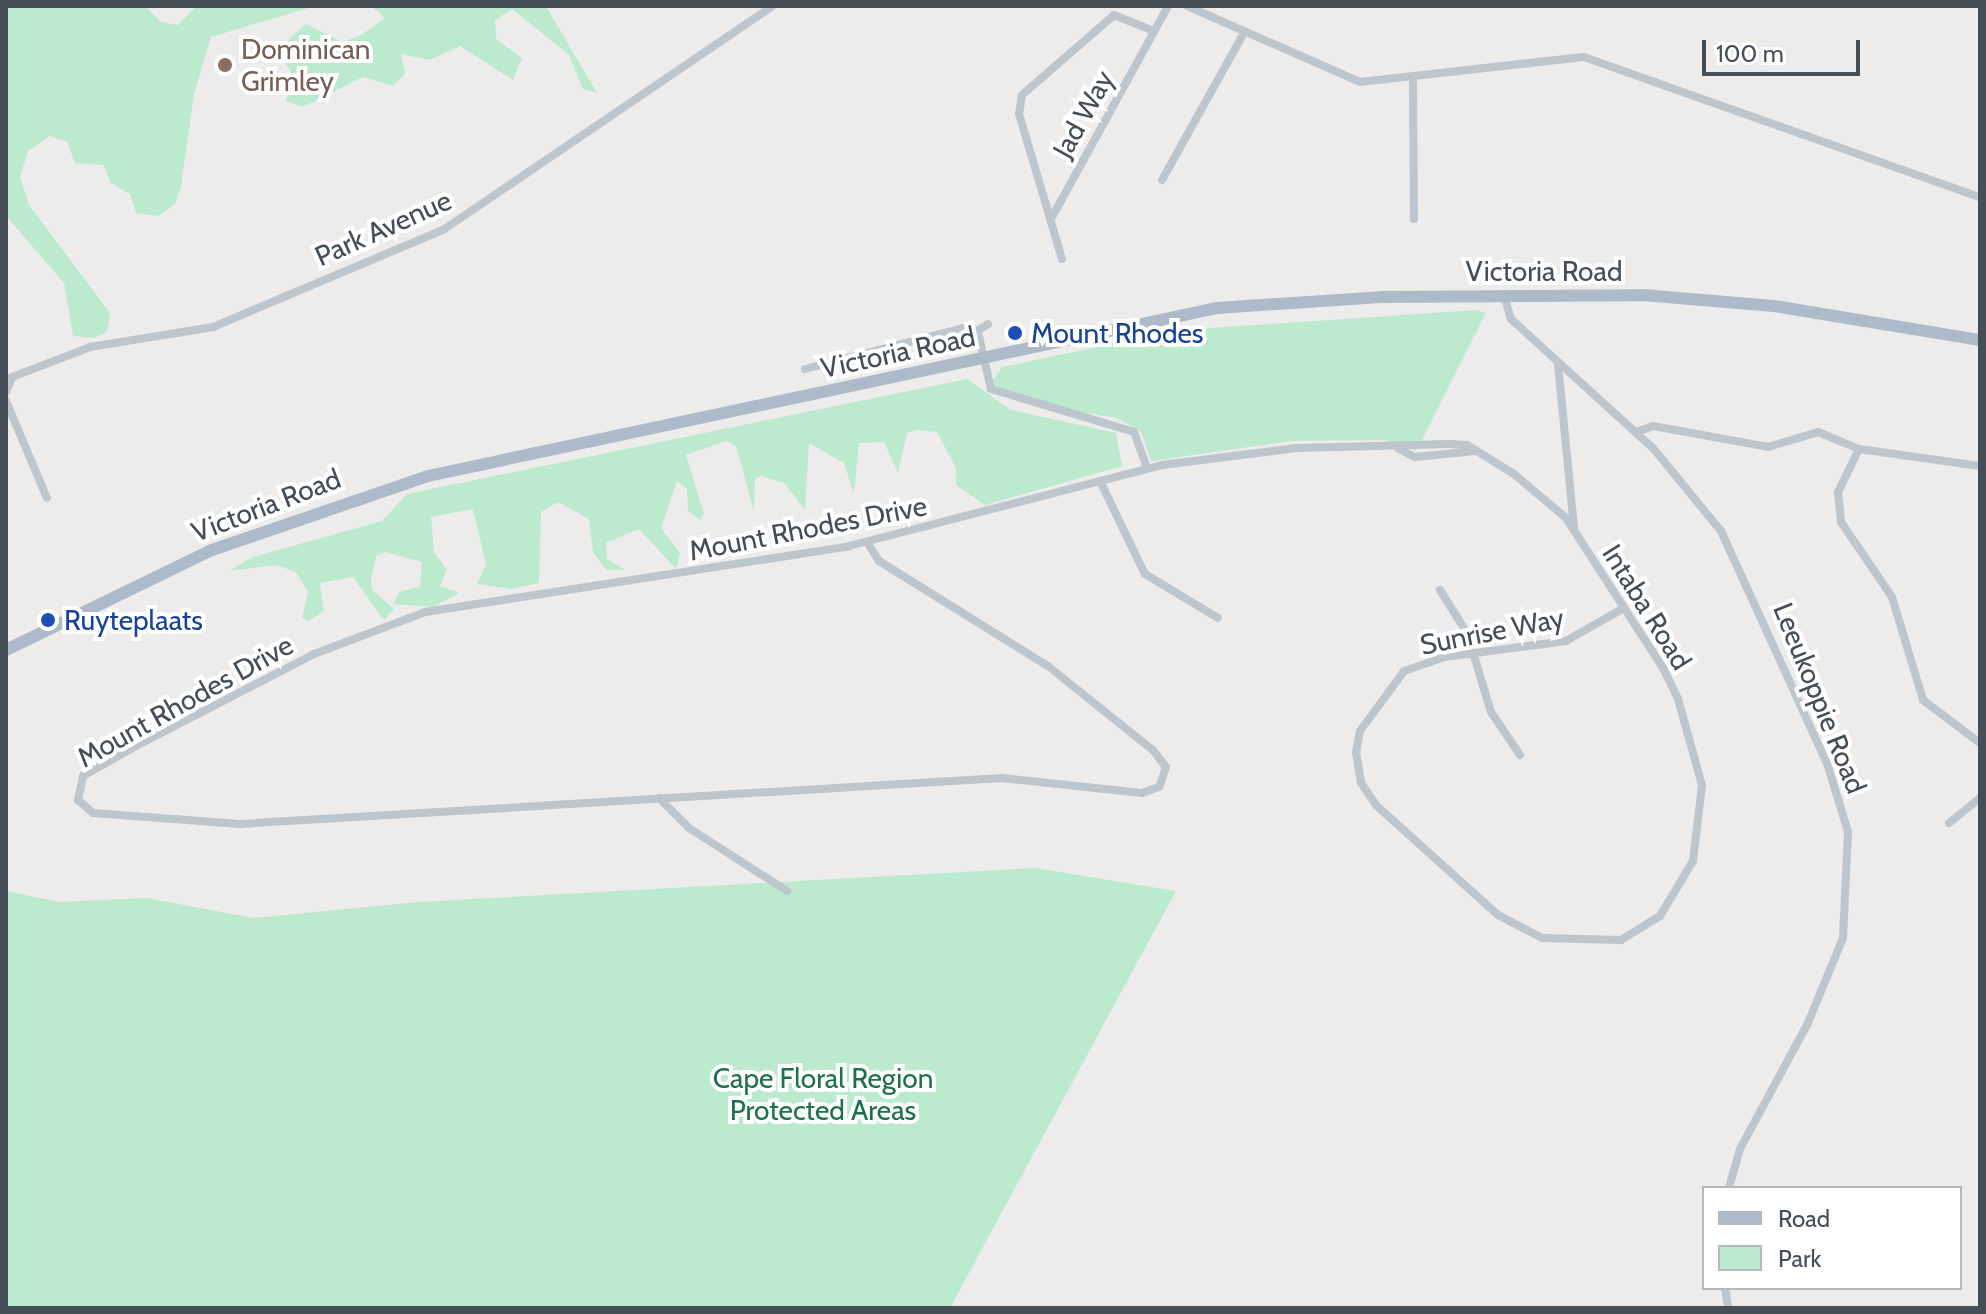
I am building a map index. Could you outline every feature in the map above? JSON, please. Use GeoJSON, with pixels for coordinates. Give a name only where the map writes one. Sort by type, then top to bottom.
{"type":"FeatureCollection","features":[{"type":"Feature","properties":{"kind":"main road","name":"Victoria Road"},"geometry":{"type":"LineString","coordinates":[[6,650],[212,550],[353,497],[1217,308],[1504,294],[1698,298],[1980,340]]}},
{"type":"Feature","properties":{"kind":"street","name":"Park Avenue"},"geometry":{"type":"LineString","coordinates":[[6,392],[12,377],[101,344],[213,327],[426,238],[570,149],[772,6]]}},
{"type":"Feature","properties":{"kind":"street","name":"Jad Way"},"geometry":{"type":"LineString","coordinates":[[1051,219],[1168,6]]}},
{"type":"Feature","properties":{"kind":"street"},"geometry":{"type":"LineString","coordinates":[[1187,6],[1242,36],[1360,82],[1413,81],[1584,57],[1980,197]]}},
{"type":"Feature","properties":{"kind":"street","name":"Jad Way"},"geometry":{"type":"LineString","coordinates":[[1062,259],[1019,114],[1022,95],[1114,15],[1154,31]]}},
{"type":"Feature","properties":{"kind":"street"},"geometry":{"type":"LineString","coordinates":[[1162,180],[1242,36]]}},
{"type":"Feature","properties":{"kind":"street"},"geometry":{"type":"LineString","coordinates":[[1413,81],[1414,219]]}},
{"type":"Feature","properties":{"kind":"street","name":"Leeukoppie Road"},"geometry":{"type":"LineString","coordinates":[[1504,294],[1511,319],[1636,432],[1686,483],[1741,566],[1828,766],[1850,847],[1843,938],[1808,1023],[1740,1149],[1730,1186]]}},
{"type":"Feature","properties":{"kind":"street"},"geometry":{"type":"LineString","coordinates":[[805,369],[953,328],[977,331],[988,324]]}},
{"type":"Feature","properties":{"kind":"street"},"geometry":{"type":"LineString","coordinates":[[977,331],[999,394],[1134,432],[1147,468]]}},
{"type":"Feature","properties":{"kind":"street","name":"Intaba Road"},"geometry":{"type":"LineString","coordinates":[[1558,364],[1574,529]]}},
{"type":"Feature","properties":{"kind":"street"},"geometry":{"type":"LineString","coordinates":[[6,401],[47,498]]}},
{"type":"Feature","properties":{"kind":"street"},"geometry":{"type":"LineString","coordinates":[[1636,432],[1653,426],[1768,447],[1818,432],[1859,449],[1980,466]]}},
{"type":"Feature","properties":{"kind":"street","name":"Mount Rhodes Drive"},"geometry":{"type":"LineString","coordinates":[[867,542],[879,561],[1048,666],[1153,750],[1165,777],[1149,793],[1002,778],[240,824],[93,813],[76,793],[83,776],[260,681],[412,616],[496,597],[695,573],[867,542],[1147,468],[1312,447],[1399,449]]}},
{"type":"Feature","properties":{"kind":"street","name":"Intaba Road"},"geometry":{"type":"LineString","coordinates":[[1399,449],[1415,457],[1475,451],[1545,496],[1574,529],[1678,699],[1702,785],[1701,828],[1682,888],[1643,930],[1583,944],[1542,938],[1498,915],[1436,858]]}},
{"type":"Feature","properties":{"kind":"street"},"geometry":{"type":"LineString","coordinates":[[1859,449],[1838,492],[1841,522],[1892,597],[1923,700],[1980,743]]}},
{"type":"Feature","properties":{"kind":"street"},"geometry":{"type":"LineString","coordinates":[[1100,481],[1145,574],[1218,618]]}},
{"type":"Feature","properties":{"kind":"street"},"geometry":{"type":"LineString","coordinates":[[1440,590],[1473,652],[1491,712],[1520,755]]}},
{"type":"Feature","properties":{"kind":"street","name":"Sunrise Way"},"geometry":{"type":"LineString","coordinates":[[1436,858],[1361,783],[1360,731],[1404,671],[1473,652],[1566,641],[1622,609]]}},
{"type":"Feature","properties":{"kind":"street"},"geometry":{"type":"LineString","coordinates":[[659,798],[689,828],[787,891]]}},
{"type":"Feature","properties":{"kind":"street"},"geometry":{"type":"LineString","coordinates":[[1949,823],[1980,798]]}},
{"type":"Feature","properties":{"kind":"green space"},"geometry":{"type":"Polygon","coordinates":[[[6,6],[145,6],[161,22],[178,25],[196,6],[315,6],[211,37],[194,94],[181,186],[175,204],[158,216],[136,213],[130,194],[111,183],[103,165],[75,163],[67,142],[50,136],[28,151],[20,177],[29,205],[110,313],[107,332],[94,338],[73,336],[64,283],[6,216],[6,6]]]}},
{"type":"Feature","properties":{"kind":"green space"},"geometry":{"type":"Polygon","coordinates":[[[371,6],[546,6],[597,93],[583,89],[569,55],[512,9],[495,20],[496,39],[522,58],[513,80],[460,46],[430,60],[401,54],[405,74],[393,86],[363,77],[303,107],[286,101],[293,75],[281,56],[288,40],[306,24],[342,42],[360,36],[385,18],[371,6]]]}},
{"type":"Feature","properties":{"kind":"green space"},"geometry":{"type":"Polygon","coordinates":[[[1477,310],[1486,313],[1416,451],[1385,440],[1291,441],[1151,461],[1141,432],[1117,418],[1068,410],[996,388],[993,381],[1002,367],[1179,330],[1477,310]]]}},
{"type":"Feature","properties":{"kind":"green space"},"geometry":{"type":"Polygon","coordinates":[[[967,379],[1011,410],[1116,433],[1122,466],[985,505],[956,485],[956,468],[937,432],[917,430],[907,433],[898,473],[884,442],[859,443],[854,494],[844,463],[809,443],[805,510],[784,483],[761,476],[755,479],[754,511],[736,446],[726,441],[686,455],[704,514],[700,520],[688,511],[687,489],[677,481],[661,528],[680,553],[676,569],[639,529],[606,543],[607,559],[625,570],[606,570],[593,552],[589,519],[558,502],[541,512],[539,583],[511,589],[477,584],[486,565],[473,509],[431,517],[434,552],[447,570],[440,586],[459,593],[433,607],[393,604],[399,592],[420,587],[422,562],[385,552],[376,556],[371,578],[372,590],[394,609],[384,620],[353,577],[320,583],[324,611],[309,621],[302,618],[308,592],[296,572],[276,565],[229,571],[253,557],[382,521],[407,494],[967,379]]]}},
{"type":"Feature","properties":{"kind":"green space","name":"Cape Floral Region Protected Areas"},"geometry":{"type":"Polygon","coordinates":[[[1035,868],[1176,891],[950,1308],[6,1308],[6,891],[59,902],[147,898],[253,918],[418,902],[1035,868]]]}},
{"type":"Feature","properties":{"kind":"place","name":"Dominican Grimley"},"geometry":{"type":"Point","coordinates":[225,65]}},
{"type":"Feature","properties":{"kind":"place","name":"Mount Rhodes"},"geometry":{"type":"Point","coordinates":[1015,333]}},
{"type":"Feature","properties":{"kind":"place","name":"Ruyteplaats"},"geometry":{"type":"Point","coordinates":[48,620]}}]}
